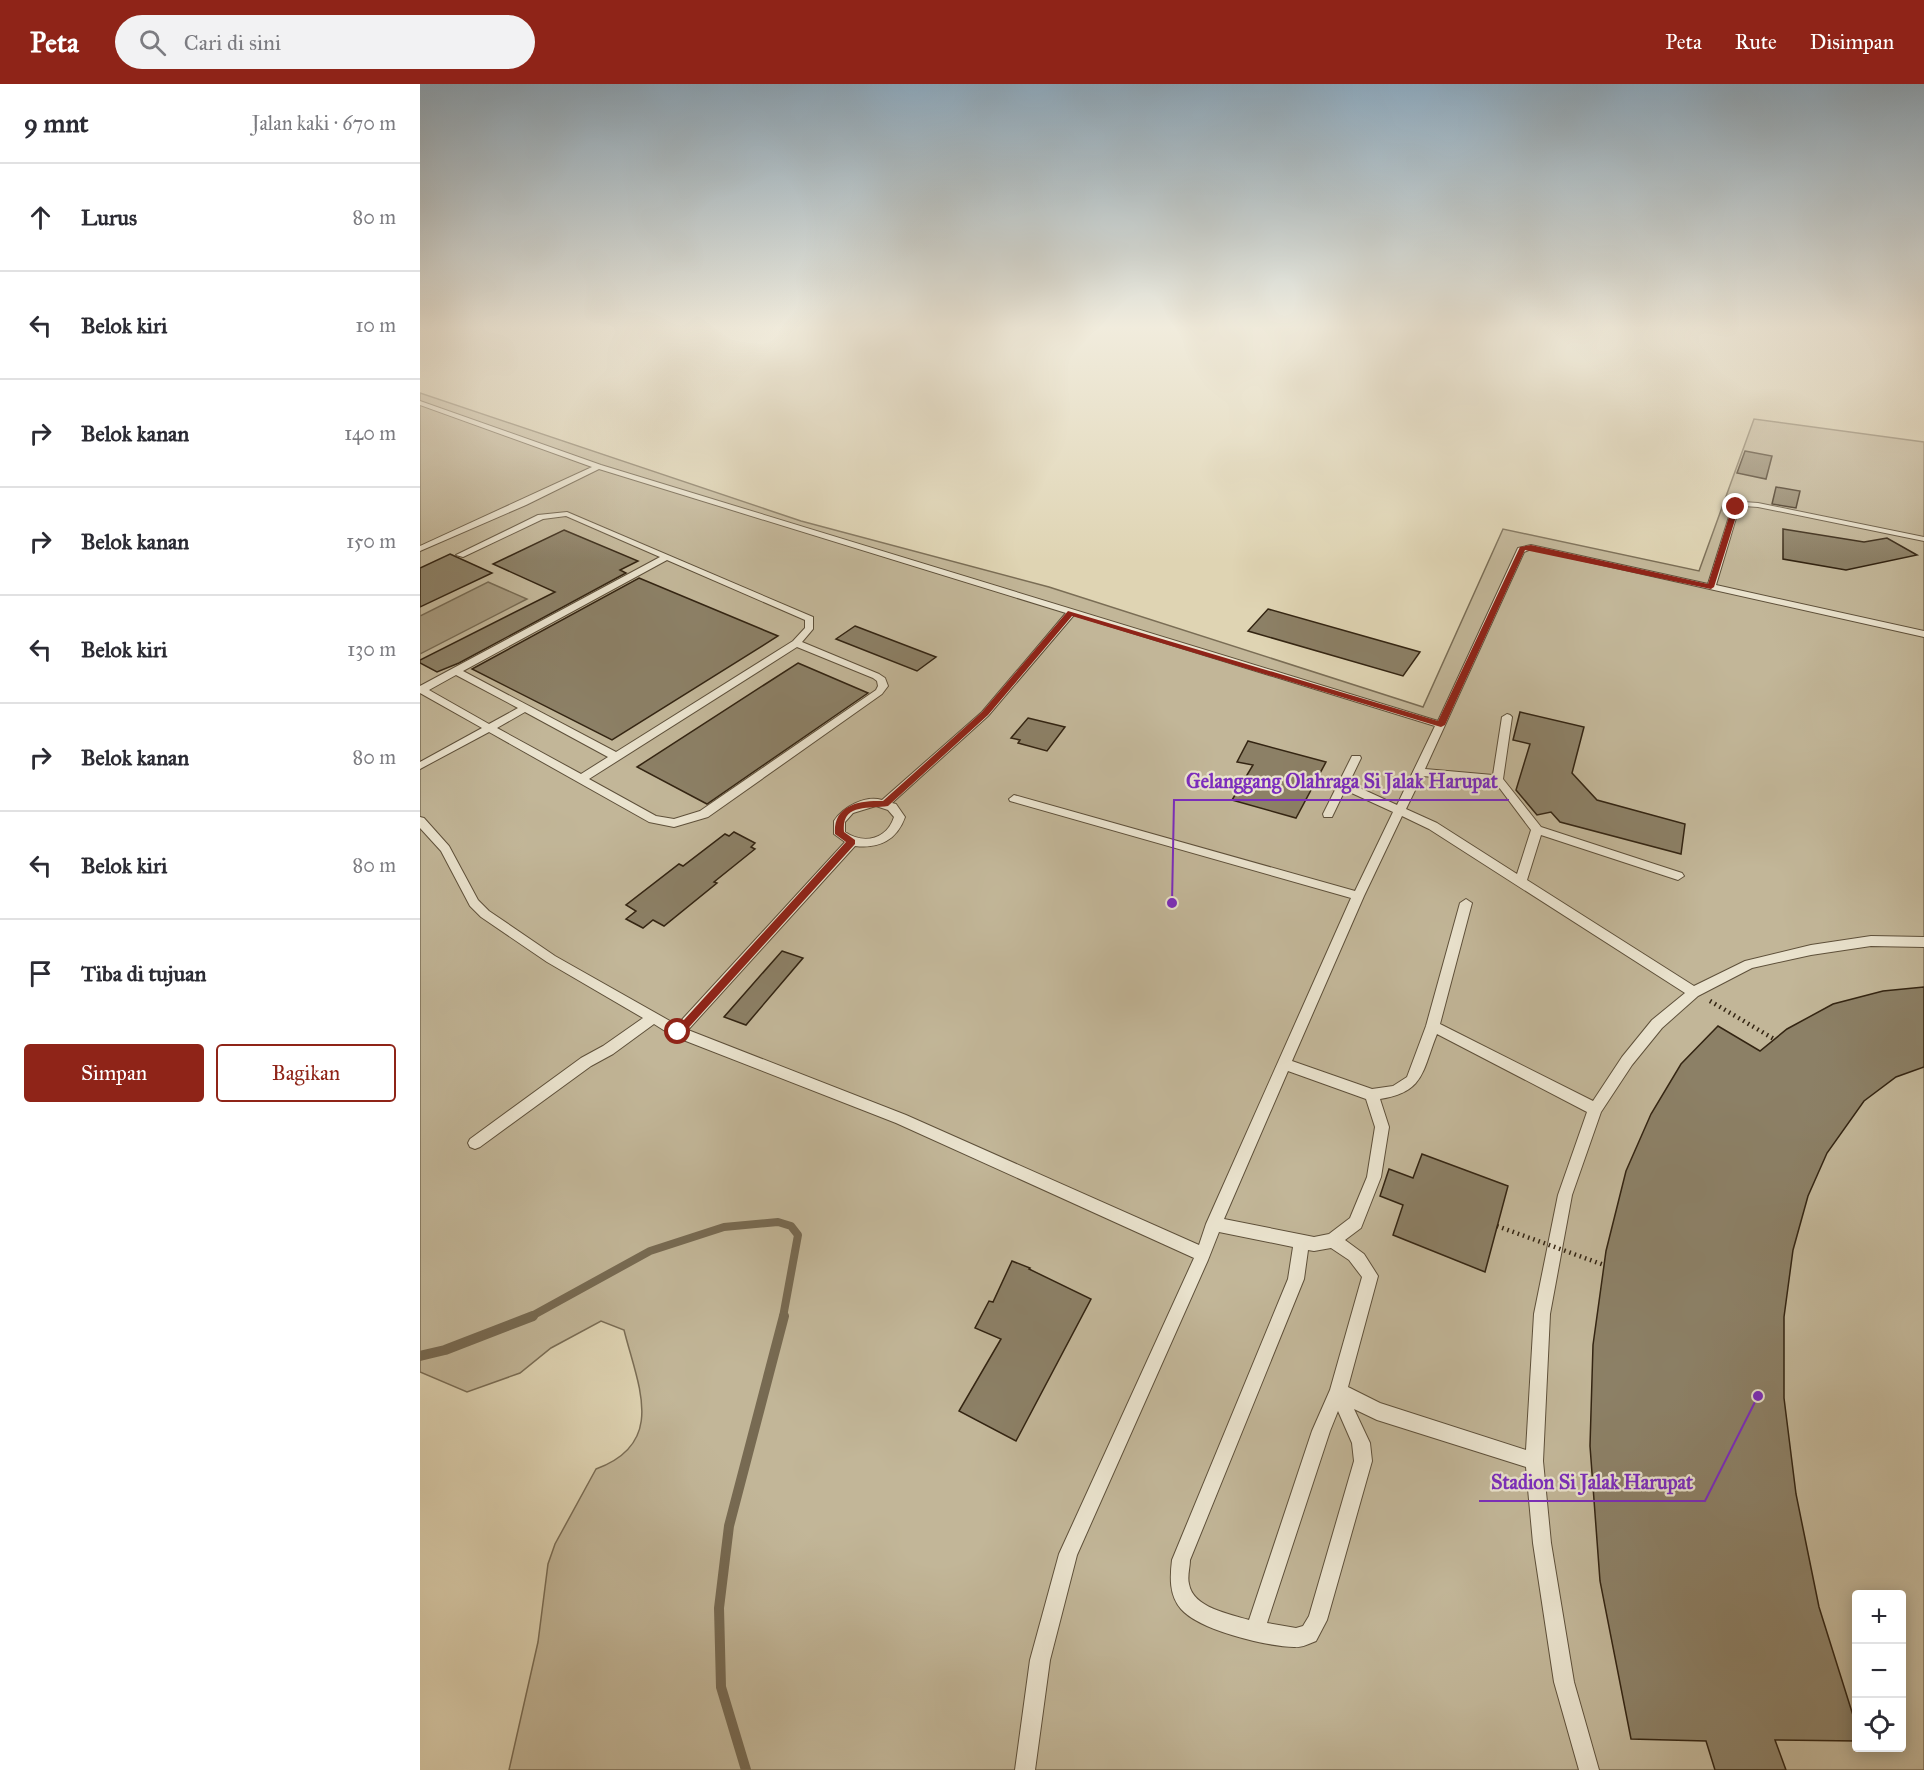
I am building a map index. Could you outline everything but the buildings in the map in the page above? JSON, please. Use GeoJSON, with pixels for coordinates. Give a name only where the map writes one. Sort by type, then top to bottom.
{"type":"FeatureCollection","features":[{"type":"Feature","properties":{"kind":"lane"},"geometry":{"type":"LineString","coordinates":[[422,404],[598,467],[1441,725]]}},
{"type":"Feature","properties":{"kind":"lane"},"geometry":{"type":"LineString","coordinates":[[420,549],[598,467]]}},
{"type":"Feature","properties":{"kind":"lane"},"geometry":{"type":"LineString","coordinates":[[1711,587],[1736,507],[1743,504],[1758,505],[1924,539]]}},
{"type":"Feature","properties":{"kind":"lane"},"geometry":{"type":"LineString","coordinates":[[460,555],[541,517],[567,514],[810,619],[809,629],[796,643],[582,778]]}},
{"type":"Feature","properties":{"kind":"lane"},"geometry":{"type":"LineString","coordinates":[[1025,1770],[1040,1660],[1068,1554],[1203,1255],[1214,1224],[1358,896],[1441,725],[1522,548],[1531,547],[1924,634]]}},
{"type":"Feature","properties":{"kind":"lane"},"geometry":{"type":"LineString","coordinates":[[421,689],[457,672],[667,557]]}},
{"type":"Feature","properties":{"kind":"lane"},"geometry":{"type":"LineString","coordinates":[[885,804],[985,714],[1071,613]]}},
{"type":"Feature","properties":{"kind":"lane"},"geometry":{"type":"LineString","coordinates":[[421,689],[654,819],[674,823],[704,814],[879,692],[883,686],[882,680],[876,676],[796,643]]}},
{"type":"Feature","properties":{"kind":"lane"},"geometry":{"type":"LineString","coordinates":[[457,672],[615,756]]}},
{"type":"Feature","properties":{"kind":"lane"},"geometry":{"type":"LineString","coordinates":[[420,766],[525,708]]}},
{"type":"Feature","properties":{"kind":"lane"},"geometry":{"type":"LineString","coordinates":[[1507,717],[1498,780],[1537,830],[1678,876]]}},
{"type":"Feature","properties":{"kind":"lane"},"geometry":{"type":"LineString","coordinates":[[1328,814],[1356,758]]}},
{"type":"Feature","properties":{"kind":"lane"},"geometry":{"type":"LineString","coordinates":[[1418,772],[1498,780]]}},
{"type":"Feature","properties":{"kind":"lane"},"geometry":{"type":"LineString","coordinates":[[1342,784],[1433,826],[1694,992]]}},
{"type":"Feature","properties":{"kind":"lane"},"geometry":{"type":"LineString","coordinates":[[1014,799],[1358,896]]}},
{"type":"Feature","properties":{"kind":"lane"},"geometry":{"type":"LineString","coordinates":[[867,803],[885,804],[892,807],[900,817],[895,830],[880,840],[852,842],[840,834],[839,821],[849,810],[867,803]]}},
{"type":"Feature","properties":{"kind":"lane"},"geometry":{"type":"LineString","coordinates":[[420,821],[444,849],[474,903],[485,914],[551,959],[678,1032],[901,1119],[1203,1255]]}},
{"type":"Feature","properties":{"kind":"lane"},"geometry":{"type":"LineString","coordinates":[[1521,880],[1537,830]]}},
{"type":"Feature","properties":{"kind":"lane"},"geometry":{"type":"LineString","coordinates":[[678,1032],[852,842]]}},
{"type":"Feature","properties":{"kind":"lane"},"geometry":{"type":"LineString","coordinates":[[1285,1064],[1372,1095],[1396,1091],[1412,1081],[1433,1026],[1466,903]]}},
{"type":"Feature","properties":{"kind":"lane"},"geometry":{"type":"LineString","coordinates":[[1589,1770],[1564,1682],[1542,1543],[1534,1461],[1542,1314],[1565,1195],[1595,1109],[1627,1061],[1657,1024],[1694,992],[1749,964],[1811,950],[1871,941],[1924,942]]}},
{"type":"Feature","properties":{"kind":"lane"},"geometry":{"type":"LineString","coordinates":[[475,1143],[586,1062],[608,1050],[653,1018]]}},
{"type":"Feature","properties":{"kind":"lane"},"geometry":{"type":"LineString","coordinates":[[1433,1026],[1595,1109]]}},
{"type":"Feature","properties":{"kind":"lane"},"geometry":{"type":"LineString","coordinates":[[1214,1224],[1314,1244],[1332,1241],[1356,1223],[1374,1177],[1382,1127],[1372,1095]]}},
{"type":"Feature","properties":{"kind":"lane"},"geometry":{"type":"LineString","coordinates":[[1255,1631],[1321,1431],[1338,1391],[1370,1276],[1363,1263],[1350,1251],[1332,1241]]}},
{"type":"Feature","properties":{"kind":"lane"},"geometry":{"type":"LineString","coordinates":[[1301,1242],[1296,1279],[1180,1568],[1179,1584],[1186,1601],[1204,1616],[1255,1631],[1296,1638],[1309,1634],[1317,1620],[1363,1461],[1361,1443],[1338,1391]]}},
{"type":"Feature","properties":{"kind":"lane"},"geometry":{"type":"LineString","coordinates":[[1338,1391],[1377,1411],[1534,1461]]}},
{"type":"Feature","properties":{"kind":"path"},"geometry":{"type":"LineString","coordinates":[[1694,992],[1774,1039]]}},
{"type":"Feature","properties":{"kind":"path"},"geometry":{"type":"LineString","coordinates":[[1497,1226],[1604,1266]]}},
{"type":"Feature","properties":{"kind":"shaded area"},"geometry":{"type":"Polygon","coordinates":[[[420,404],[452,404],[801,521],[1049,587],[1423,707],[1503,529],[1699,571],[1754,419],[1924,442],[1924,1770],[509,1770],[538,1642],[548,1564],[555,1544],[596,1469],[618,1458],[632,1444],[640,1428],[642,1411],[636,1372],[624,1330],[601,1321],[551,1348],[520,1373],[467,1392],[420,1372],[420,404]]]}},
{"type":"Feature","properties":{"kind":"shaded area"},"geometry":{"type":"Polygon","coordinates":[[[488,582],[527,599],[420,654],[420,616],[488,582]]]}},
{"type":"Feature","properties":{"kind":"waterway"},"geometry":{"type":"LineString","coordinates":[[530,1317],[650,1251],[724,1227],[778,1222],[791,1226],[798,1235],[783,1317]]}},
{"type":"Feature","properties":{"kind":"waterway"},"geometry":{"type":"LineString","coordinates":[[420,1356],[445,1350],[533,1316]]}},
{"type":"Feature","properties":{"kind":"waterway"},"geometry":{"type":"LineString","coordinates":[[746,1770],[721,1687],[719,1608],[729,1526],[784,1316]]}},
{"type":"Feature","properties":{"kind":"place","name":"Gelanggang Olahraga Si Jalak Harupat"},"geometry":{"type":"Point","coordinates":[1172,903]}},
{"type":"Feature","properties":{"kind":"place","name":"Stadion Si Jalak Harupat"},"geometry":{"type":"Point","coordinates":[1758,1396]}},
{"type":"Feature","properties":{"kind":"route"},"geometry":{"type":"LineString","coordinates":[[678,1032],[852,842],[840,834],[839,821],[843,815],[867,803],[885,804],[985,714],[1071,613],[1441,725],[1522,548],[1531,547],[1711,587],[1736,507]]}}]}
